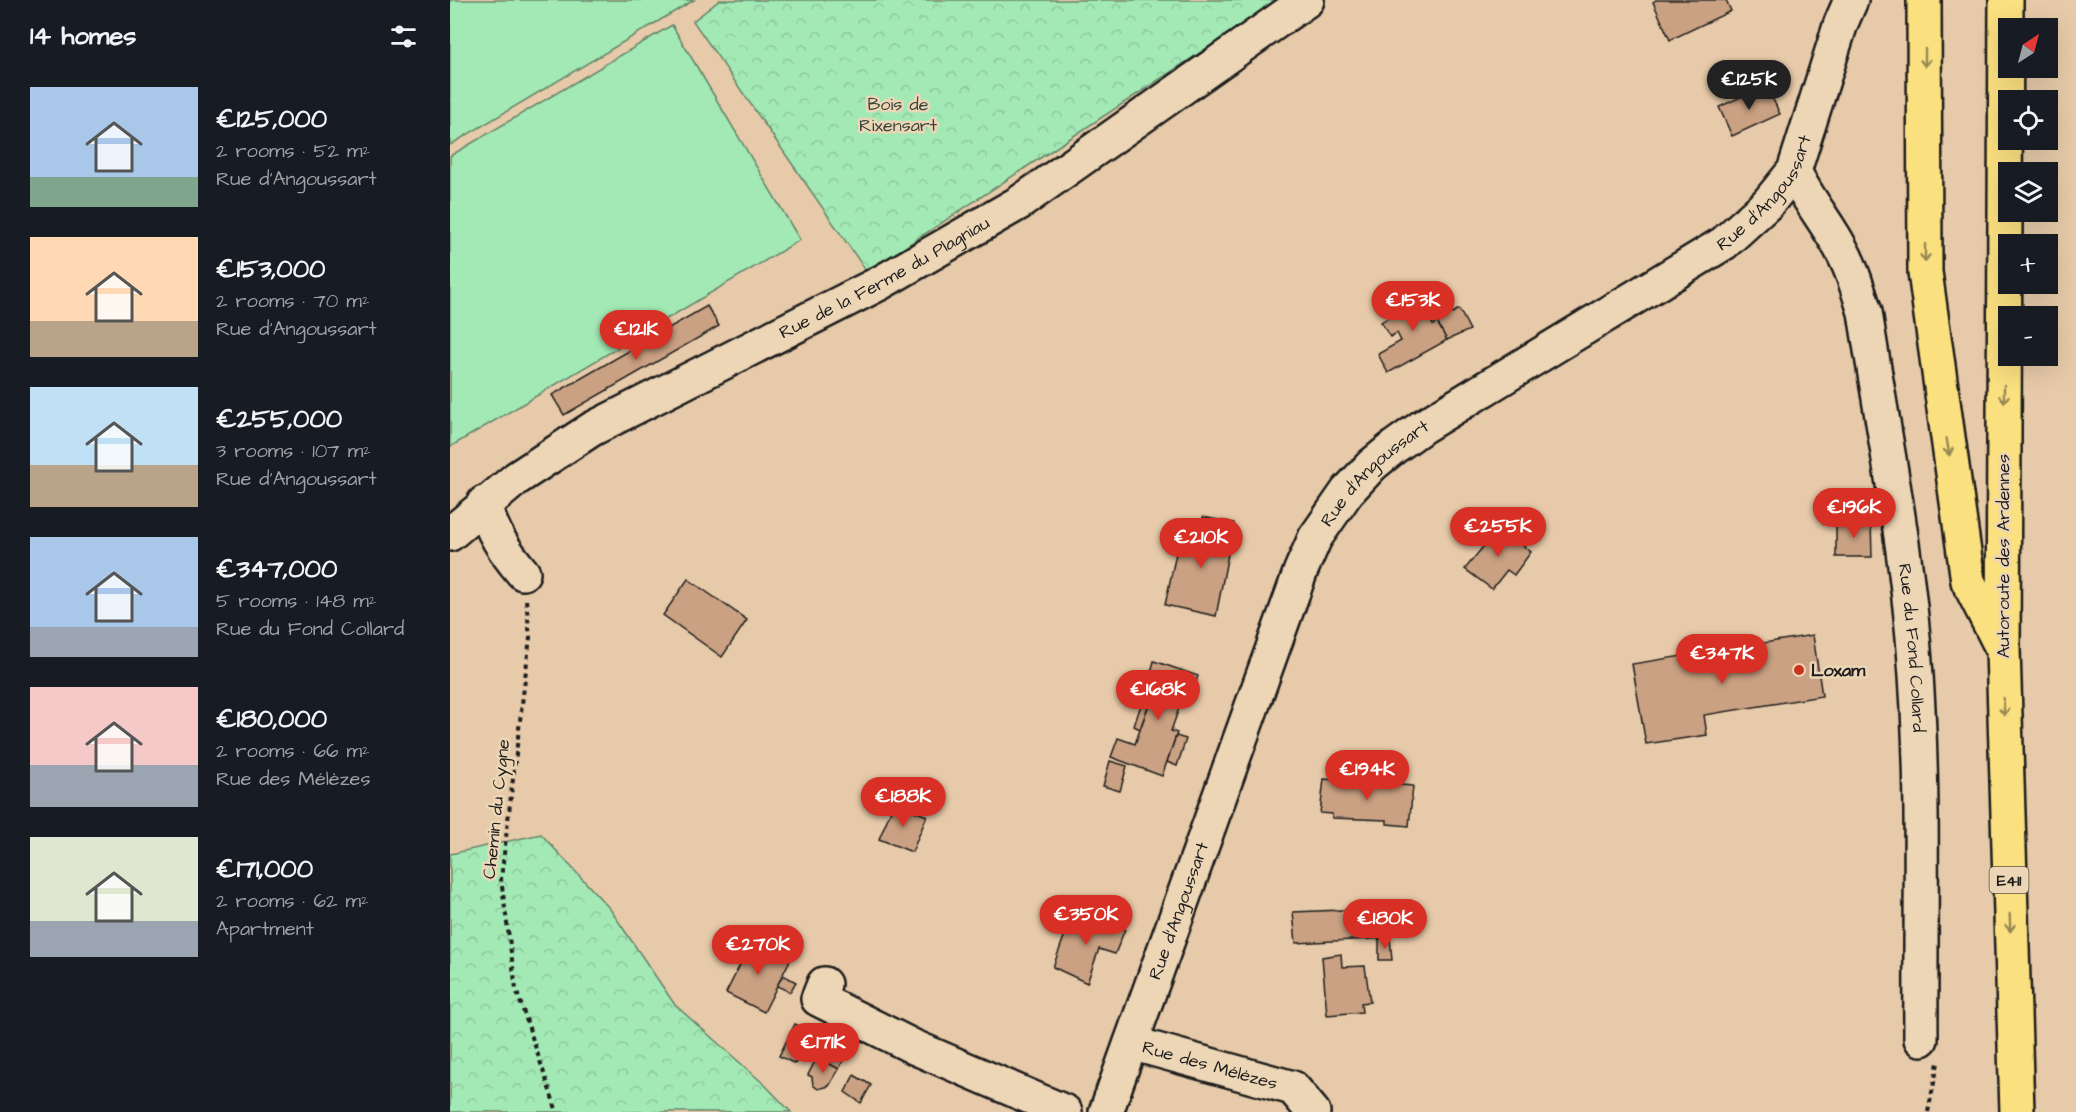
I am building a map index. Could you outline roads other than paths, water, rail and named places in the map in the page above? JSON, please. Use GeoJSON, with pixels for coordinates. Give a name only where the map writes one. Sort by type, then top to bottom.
{"type":"FeatureCollection","features":[{"type":"Feature","properties":{"kind":"highway"},"geometry":{"type":"LineString","coordinates":[[1924,0],[1925,272],[1936,367],[1968,581],[2003,649]]}},
{"type":"Feature","properties":{"kind":"highway","name":"Autoroute des Ardennes"},"geometry":{"type":"LineString","coordinates":[[2006,0],[2003,649],[2017,1112]]}},
{"type":"Feature","properties":{"kind":"street","name":"Rue de la Ferme du Plagniau"},"geometry":{"type":"LineString","coordinates":[[450,534],[484,503],[592,429],[880,283],[1019,203],[1307,0]]}},
{"type":"Feature","properties":{"kind":"street","name":"Rue d'Angoussart"},"geometry":{"type":"LineString","coordinates":[[1106,1112],[1301,570],[1315,538],[1347,492],[1372,465],[1422,427],[1724,243],[1768,203],[1794,171],[1841,23],[1851,0]]}},
{"type":"Feature","properties":{"kind":"street","name":"Rue du Fond Collard"},"geometry":{"type":"LineString","coordinates":[[1794,171],[1803,190],[1853,271],[1865,312],[1907,590],[1917,693],[1929,1049]]}},
{"type":"Feature","properties":{"kind":"street"},"geometry":{"type":"LineString","coordinates":[[484,503],[488,520],[500,543],[524,573]]}},
{"type":"Feature","properties":{"kind":"street"},"geometry":{"type":"LineString","coordinates":[[824,984],[818,999],[914,1047],[1065,1112]]}},
{"type":"Feature","properties":{"kind":"street","name":"Rue des Mélèzes"},"geometry":{"type":"LineString","coordinates":[[1131,1044],[1293,1088],[1313,1112]]}},
{"type":"Feature","properties":{"kind":"place","name":"Loxam"},"geometry":{"type":"Point","coordinates":[1799,670]}},
{"type":"Feature","properties":{"kind":"park label","name":"Bois de Rixensart"},"geometry":{"type":"Point","coordinates":[898,114]}}]}
